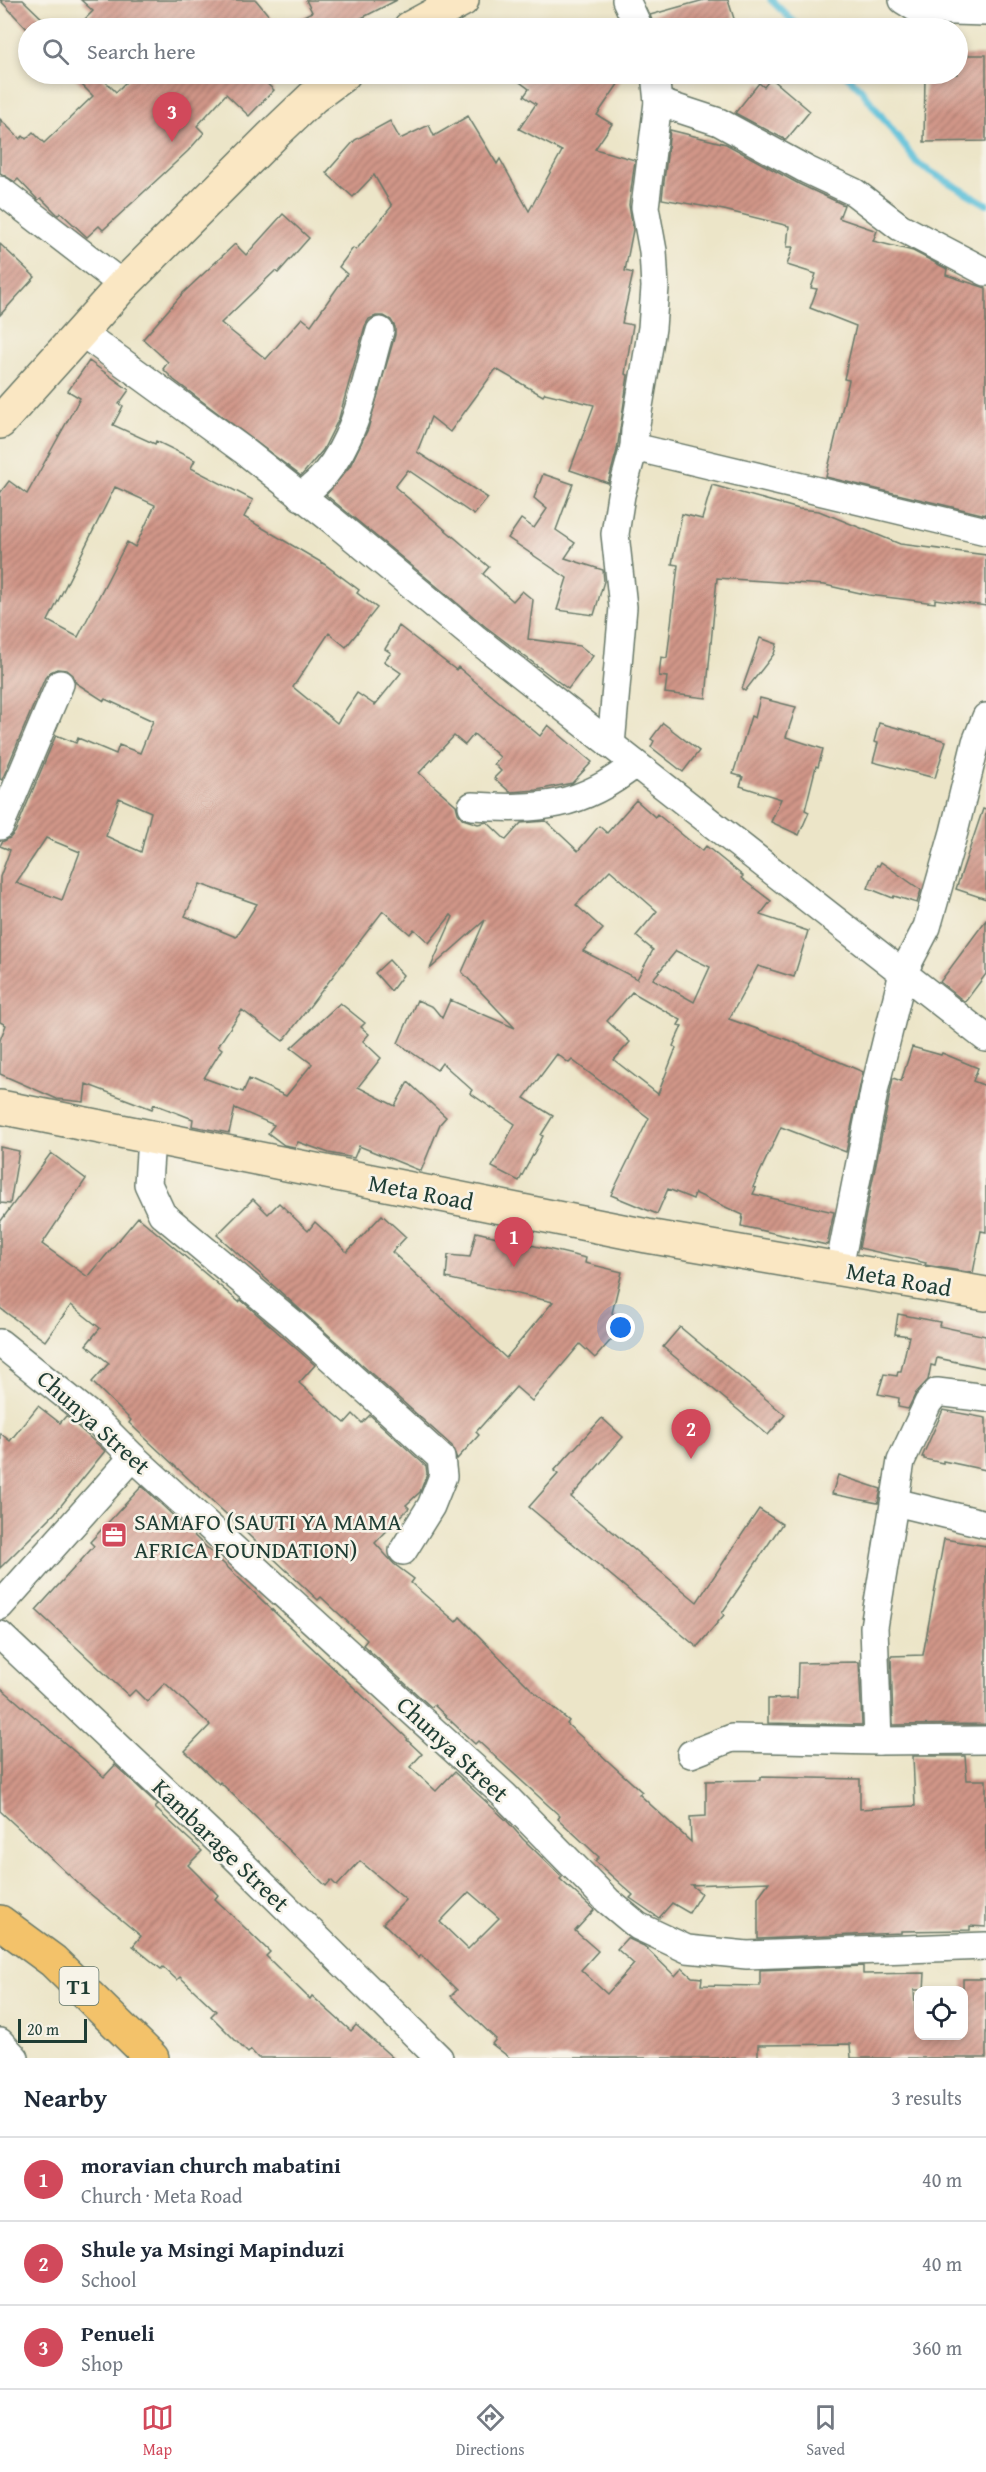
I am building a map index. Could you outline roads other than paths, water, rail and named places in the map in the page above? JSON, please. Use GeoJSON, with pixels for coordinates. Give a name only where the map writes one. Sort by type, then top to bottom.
{"type":"FeatureCollection","features":[{"type":"Feature","properties":{"kind":"highway","name":"T1"},"geometry":{"type":"LineString","coordinates":[[0,1922],[53,1961],[152,2058]]}},
{"type":"Feature","properties":{"kind":"street"},"geometry":{"type":"LineString","coordinates":[[429,18],[462,0]]}},
{"type":"Feature","properties":{"kind":"street"},"geometry":{"type":"LineString","coordinates":[[626,0],[634,18]]}},
{"type":"Feature","properties":{"kind":"street"},"geometry":{"type":"LineString","coordinates":[[903,0],[919,10],[986,12]]}},
{"type":"Feature","properties":{"kind":"street"},"geometry":{"type":"LineString","coordinates":[[0,422],[123,285],[272,136],[313,97],[331,84]]}},
{"type":"Feature","properties":{"kind":"street"},"geometry":{"type":"LineString","coordinates":[[611,745],[623,607],[615,534],[621,495],[634,447],[651,339],[655,287],[653,251],[645,207],[658,102],[656,84]]}},
{"type":"Feature","properties":{"kind":"street"},"geometry":{"type":"LineString","coordinates":[[658,102],[719,122],[807,170],[854,192],[900,227],[986,272]]}},
{"type":"Feature","properties":{"kind":"street"},"geometry":{"type":"LineString","coordinates":[[0,190],[123,285]]}},
{"type":"Feature","properties":{"kind":"street"},"geometry":{"type":"LineString","coordinates":[[302,496],[325,475],[342,450],[358,409],[380,331]]}},
{"type":"Feature","properties":{"kind":"street"},"geometry":{"type":"LineString","coordinates":[[81,332],[302,496],[476,639],[986,1038]]}},
{"type":"Feature","properties":{"kind":"street"},"geometry":{"type":"LineString","coordinates":[[634,447],[986,531]]}},
{"type":"Feature","properties":{"kind":"street"},"geometry":{"type":"LineString","coordinates":[[0,826],[60,684]]}},
{"type":"Feature","properties":{"kind":"street"},"geometry":{"type":"LineString","coordinates":[[839,1268],[875,1087],[903,973],[927,927],[977,775],[976,742],[986,717]]}},
{"type":"Feature","properties":{"kind":"street"},"geometry":{"type":"LineString","coordinates":[[472,806],[516,809],[544,807],[588,795],[614,781],[635,764]]}},
{"type":"Feature","properties":{"kind":"street","name":"Meta Road"},"geometry":{"type":"LineString","coordinates":[[0,1107],[647,1236],[986,1294]]}},
{"type":"Feature","properties":{"kind":"street"},"geometry":{"type":"LineString","coordinates":[[151,1138],[148,1184],[162,1215],[290,1321],[441,1458],[443,1476],[430,1506],[403,1551]]}},
{"type":"Feature","properties":{"kind":"street","name":"Chunya Street"},"geometry":{"type":"LineString","coordinates":[[0,1343],[96,1420],[133,1457],[504,1796],[608,1900],[638,1926],[687,1949],[747,1955],[986,1946]]}},
{"type":"Feature","properties":{"kind":"street"},"geometry":{"type":"LineString","coordinates":[[878,1741],[874,1627],[901,1461],[928,1403],[937,1392],[986,1398]]}},
{"type":"Feature","properties":{"kind":"street"},"geometry":{"type":"LineString","coordinates":[[0,1606],[133,1457]]}},
{"type":"Feature","properties":{"kind":"street"},"geometry":{"type":"LineString","coordinates":[[895,1502],[986,1524]]}},
{"type":"Feature","properties":{"kind":"street","name":"Kambarage Street"},"geometry":{"type":"LineString","coordinates":[[0,1635],[219,1842],[440,2058]]}},
{"type":"Feature","properties":{"kind":"street"},"geometry":{"type":"LineString","coordinates":[[691,1754],[732,1738],[878,1741],[986,1740]]}},
{"type":"Feature","properties":{"kind":"street"},"geometry":{"type":"LineString","coordinates":[[0,2043],[15,2058]]}},
{"type":"Feature","properties":{"kind":"waterway"},"geometry":{"type":"LineString","coordinates":[[771,0],[790,18]]}},
{"type":"Feature","properties":{"kind":"waterway"},"geometry":{"type":"LineString","coordinates":[[856,84],[919,165],[986,204]]}},
{"type":"Feature","properties":{"kind":"place","name":"Penueli"},"geometry":{"type":"Point","coordinates":[172,142]}},
{"type":"Feature","properties":{"kind":"place","name":"moravian church mabatini"},"geometry":{"type":"Point","coordinates":[514,1267]}},
{"type":"Feature","properties":{"kind":"place","name":"Shule ya Msingi Mapinduzi"},"geometry":{"type":"Point","coordinates":[691,1459]}},
{"type":"Feature","properties":{"kind":"place","name":"SAMAFO (SAUTI YA MAMA AFRICA FOUNDATION)"},"geometry":{"type":"Point","coordinates":[114,1535]}}]}
